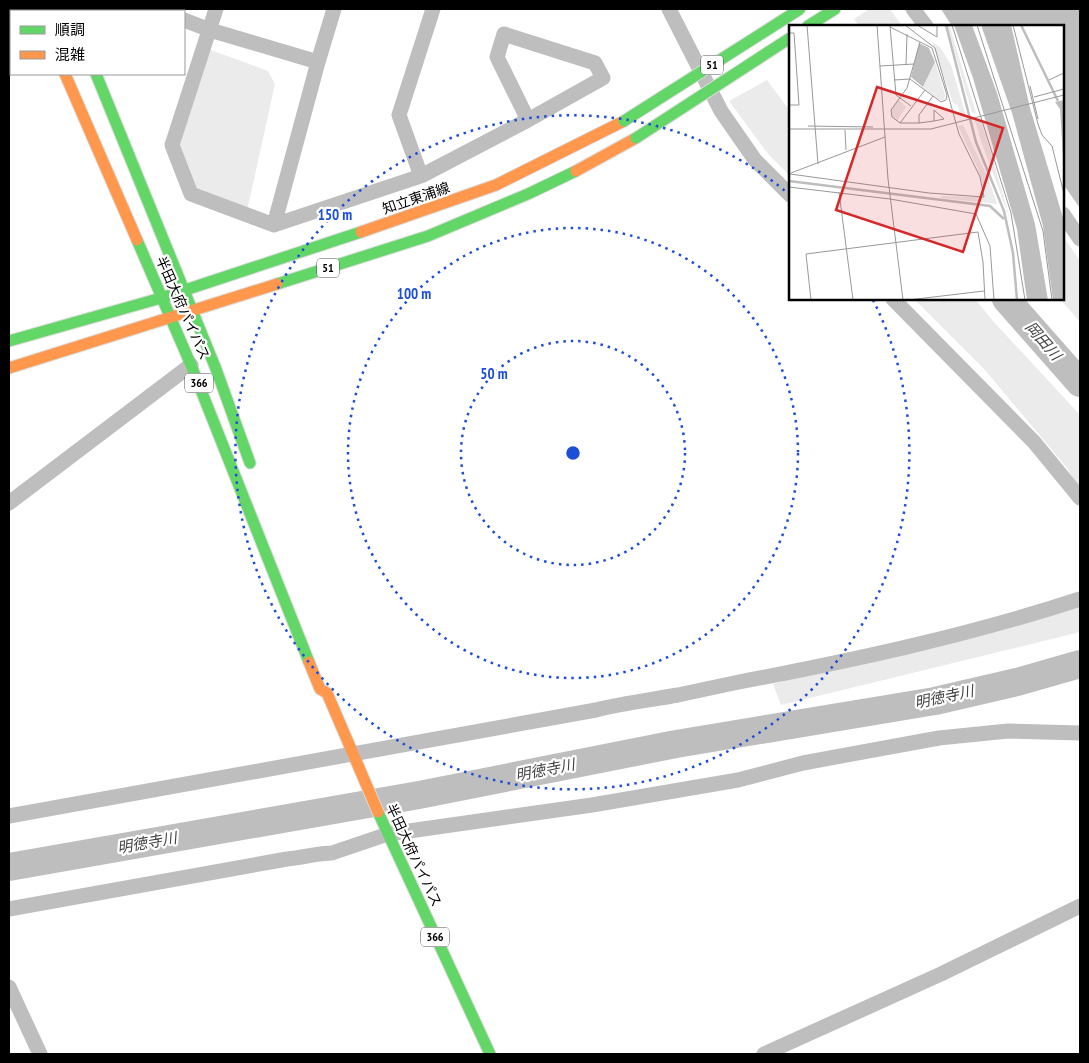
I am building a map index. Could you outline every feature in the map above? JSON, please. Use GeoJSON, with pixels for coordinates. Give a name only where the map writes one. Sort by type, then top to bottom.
{"type":"FeatureCollection","features":[{"type":"Feature","properties":{"kind":"main road","name":"知立東浦線"},"geometry":{"type":"LineString","coordinates":[[9,341],[161,298],[412,215],[496,185],[624,121],[800,9]]}},
{"type":"Feature","properties":{"kind":"main road"},"geometry":{"type":"LineString","coordinates":[[810,25],[835,9]]}},
{"type":"Feature","properties":{"kind":"main road","name":"51"},"geometry":{"type":"LineString","coordinates":[[9,368],[428,236],[586,166],[636,138],[789,39]]}},
{"type":"Feature","properties":{"kind":"main road","name":"半田大府パイパス"},"geometry":{"type":"LineString","coordinates":[[65,75],[191,365],[320,689],[327,693]]}},
{"type":"Feature","properties":{"kind":"main road","name":"半田大府パイパス"},"geometry":{"type":"LineString","coordinates":[[96,75],[216,369],[253,470]]}},
{"type":"Feature","properties":{"kind":"main road","name":"半田大府パイパス"},"geometry":{"type":"LineString","coordinates":[[326,672],[329,682],[327,693],[361,774],[490,1054]]}},
{"type":"Feature","properties":{"kind":"street"},"geometry":{"type":"LineString","coordinates":[[216,9],[172,145],[191,194],[274,225],[421,176],[528,120],[603,78],[595,63],[504,34],[498,57],[528,120]]}},
{"type":"Feature","properties":{"kind":"street"},"geometry":{"type":"LineString","coordinates":[[274,225],[334,9]]}},
{"type":"Feature","properties":{"kind":"street"},"geometry":{"type":"LineString","coordinates":[[421,176],[399,116],[433,9]]}},
{"type":"Feature","properties":{"kind":"street"},"geometry":{"type":"LineString","coordinates":[[669,9],[721,111],[755,160],[789,195]]}},
{"type":"Feature","properties":{"kind":"street"},"geometry":{"type":"LineString","coordinates":[[913,9],[925,25]]}},
{"type":"Feature","properties":{"kind":"street"},"geometry":{"type":"LineString","coordinates":[[185,20],[210,30],[318,62]]}},
{"type":"Feature","properties":{"kind":"street"},"geometry":{"type":"LineString","coordinates":[[1064,215],[1080,239]]}},
{"type":"Feature","properties":{"kind":"street"},"geometry":{"type":"LineString","coordinates":[[894,300],[1034,442],[1080,498]]}},
{"type":"Feature","properties":{"kind":"street"},"geometry":{"type":"LineString","coordinates":[[9,503],[191,365]]}},
{"type":"Feature","properties":{"kind":"street"},"geometry":{"type":"LineString","coordinates":[[9,816],[596,710],[629,702],[678,695],[824,666],[948,637],[1080,600]]}},
{"type":"Feature","properties":{"kind":"street"},"geometry":{"type":"LineString","coordinates":[[9,909],[287,859],[332,853],[388,834],[592,805],[699,787],[738,780],[803,763],[939,738],[1008,730],[1080,733]]}},
{"type":"Feature","properties":{"kind":"street"},"geometry":{"type":"LineString","coordinates":[[764,1054],[941,974],[1080,906]]}},
{"type":"Feature","properties":{"kind":"street"},"geometry":{"type":"LineString","coordinates":[[9,987],[40,1054]]}},
{"type":"Feature","properties":{"kind":"shaded area"},"geometry":{"type":"Polygon","coordinates":[[[869,9],[890,9],[901,25],[858,25],[854,19],[869,9]]]}},
{"type":"Feature","properties":{"kind":"shaded area"},"geometry":{"type":"Polygon","coordinates":[[[941,9],[1080,9],[1080,208],[1064,185],[1064,25],[951,25],[941,9]]]}},
{"type":"Feature","properties":{"kind":"shaded area"},"geometry":{"type":"Polygon","coordinates":[[[197,45],[268,71],[275,84],[247,211],[191,194],[172,145],[197,45]]]}},
{"type":"Feature","properties":{"kind":"shaded area"},"geometry":{"type":"Polygon","coordinates":[[[767,80],[789,110],[789,175],[768,154],[729,101],[767,80]]]}},
{"type":"Feature","properties":{"kind":"shaded area"},"geometry":{"type":"Polygon","coordinates":[[[1064,237],[1080,261],[1080,322],[1061,300],[1064,300],[1064,237]]]}},
{"type":"Feature","properties":{"kind":"shaded area"},"geometry":{"type":"Polygon","coordinates":[[[915,300],[976,300],[1080,415],[1080,491],[1067,468],[985,370],[915,300]]]}},
{"type":"Feature","properties":{"kind":"shaded area"},"geometry":{"type":"Polygon","coordinates":[[[1080,599],[1080,632],[781,705],[773,684],[1041,612],[1080,599]]]}},
{"type":"Feature","properties":{"kind":"waterway","name":"岡田川"},"geometry":{"type":"LineString","coordinates":[[1007,300],[1080,383]]}},
{"type":"Feature","properties":{"kind":"waterway","name":"明徳寺川"},"geometry":{"type":"LineString","coordinates":[[9,867],[419,795],[676,744],[935,701],[1017,682],[1080,664]]}},
{"type":"Feature","properties":{"kind":"traffic: fast"},"geometry":{"type":"LineString","coordinates":[[624,121],[800,9]]}},
{"type":"Feature","properties":{"kind":"traffic: fast"},"geometry":{"type":"LineString","coordinates":[[810,25],[835,9]]}},
{"type":"Feature","properties":{"kind":"traffic: fast"},"geometry":{"type":"LineString","coordinates":[[636,138],[789,39]]}},
{"type":"Feature","properties":{"kind":"traffic: fast"},"geometry":{"type":"LineString","coordinates":[[96,75],[216,369],[250,463]]}},
{"type":"Feature","properties":{"kind":"traffic: fast"},"geometry":{"type":"LineString","coordinates":[[277,284],[428,236],[528,194],[576,171]]}},
{"type":"Feature","properties":{"kind":"traffic: fast"},"geometry":{"type":"LineString","coordinates":[[9,341],[161,298],[361,232]]}},
{"type":"Feature","properties":{"kind":"traffic: fast"},"geometry":{"type":"LineString","coordinates":[[137,240],[191,365],[309,662]]}},
{"type":"Feature","properties":{"kind":"traffic: fast"},"geometry":{"type":"LineString","coordinates":[[378,812],[490,1054]]}},
{"type":"Feature","properties":{"kind":"traffic: slow"},"geometry":{"type":"LineString","coordinates":[[65,75],[137,240]]}},
{"type":"Feature","properties":{"kind":"traffic: slow"},"geometry":{"type":"LineString","coordinates":[[361,232],[496,185],[624,121]]}},
{"type":"Feature","properties":{"kind":"traffic: slow"},"geometry":{"type":"LineString","coordinates":[[576,171],[636,138]]}},
{"type":"Feature","properties":{"kind":"traffic: slow"},"geometry":{"type":"LineString","coordinates":[[9,368],[277,284]]}},
{"type":"Feature","properties":{"kind":"traffic: slow"},"geometry":{"type":"LineString","coordinates":[[309,662],[320,689],[327,693],[378,812]]}}]}
